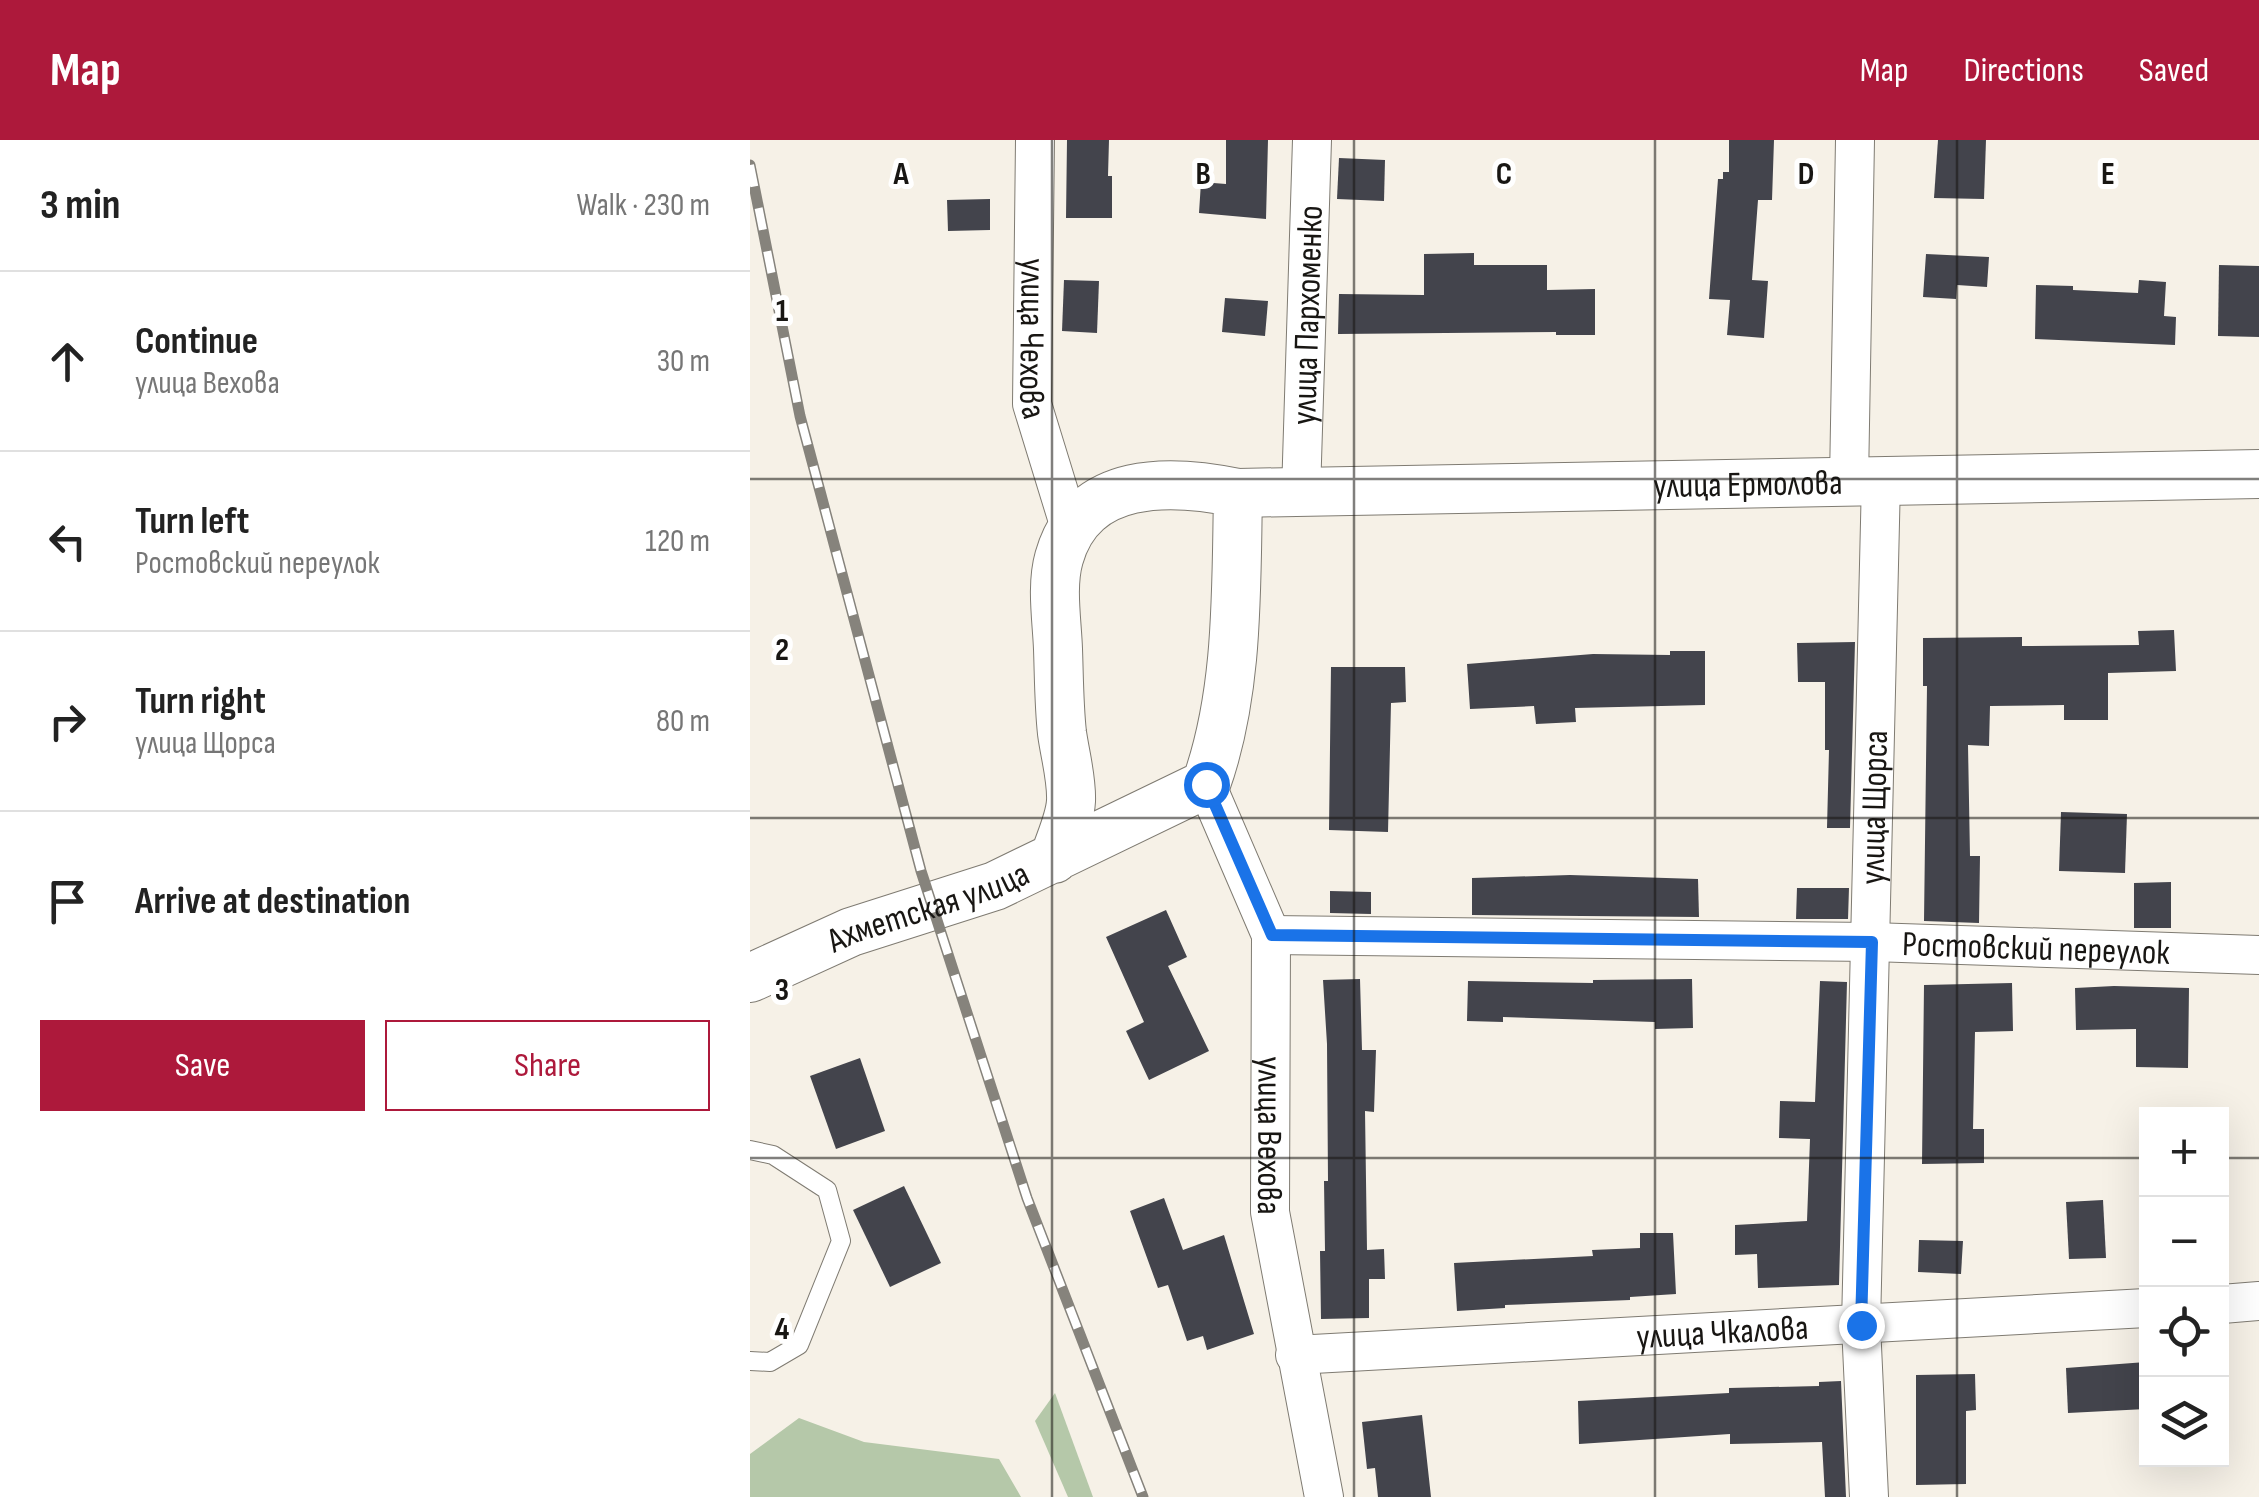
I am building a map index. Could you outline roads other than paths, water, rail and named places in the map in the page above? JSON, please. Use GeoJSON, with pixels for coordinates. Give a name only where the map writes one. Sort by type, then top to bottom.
{"type":"FeatureCollection","features":[{"type":"Feature","properties":{"kind":"street","name":"улица Чехова"},"geometry":{"type":"LineString","coordinates":[[1035,140],[1032,404],[1071,531]]}},
{"type":"Feature","properties":{"kind":"street","name":"улица Пархоменко"},"geometry":{"type":"LineString","coordinates":[[1301,493],[1312,140]]}},
{"type":"Feature","properties":{"kind":"street","name":"улица Щорса"},"geometry":{"type":"LineString","coordinates":[[1855,140],[1872,942],[1861,1325],[1869,1497]]}},
{"type":"Feature","properties":{"kind":"street","name":"улица Ермолова"},"geometry":{"type":"LineString","coordinates":[[1071,531],[1090,508],[1119,491],[1146,485],[1209,487],[1238,493],[1301,493],[2259,474]]}},
{"type":"Feature","properties":{"kind":"street"},"geometry":{"type":"LineString","coordinates":[[1206,784],[1220,744],[1235,625],[1238,493]]}},
{"type":"Feature","properties":{"kind":"street"},"geometry":{"type":"LineString","coordinates":[[1054,860],[1072,802],[1062,728],[1056,595],[1059,559],[1071,531]]}},
{"type":"Feature","properties":{"kind":"street","name":"Ахметская улица"},"geometry":{"type":"LineString","coordinates":[[751,980],[851,932],[995,886],[1206,784]]}},
{"type":"Feature","properties":{"kind":"street","name":"улица Вехова"},"geometry":{"type":"LineString","coordinates":[[1206,784],[1272,935],[1270,1212],[1324,1497]]}},
{"type":"Feature","properties":{"kind":"street","name":"Ростовский переулок"},"geometry":{"type":"LineString","coordinates":[[1272,935],[1872,942],[2259,955]]}},
{"type":"Feature","properties":{"kind":"street"},"geometry":{"type":"LineString","coordinates":[[2229,1304],[2259,1302]]}},
{"type":"Feature","properties":{"kind":"street","name":"улица Чкалова"},"geometry":{"type":"LineString","coordinates":[[1296,1355],[2139,1308]]}},
{"type":"Feature","properties":{"kind":"lane"},"geometry":{"type":"LineString","coordinates":[[750,1150],[773,1155],[827,1190],[841,1241],[798,1344],[770,1362],[750,1362]]}},
{"type":"Feature","properties":{"kind":"railway"},"geometry":{"type":"LineString","coordinates":[[750,165],[800,416],[921,871],[1027,1198],[1143,1497]]}}]}
